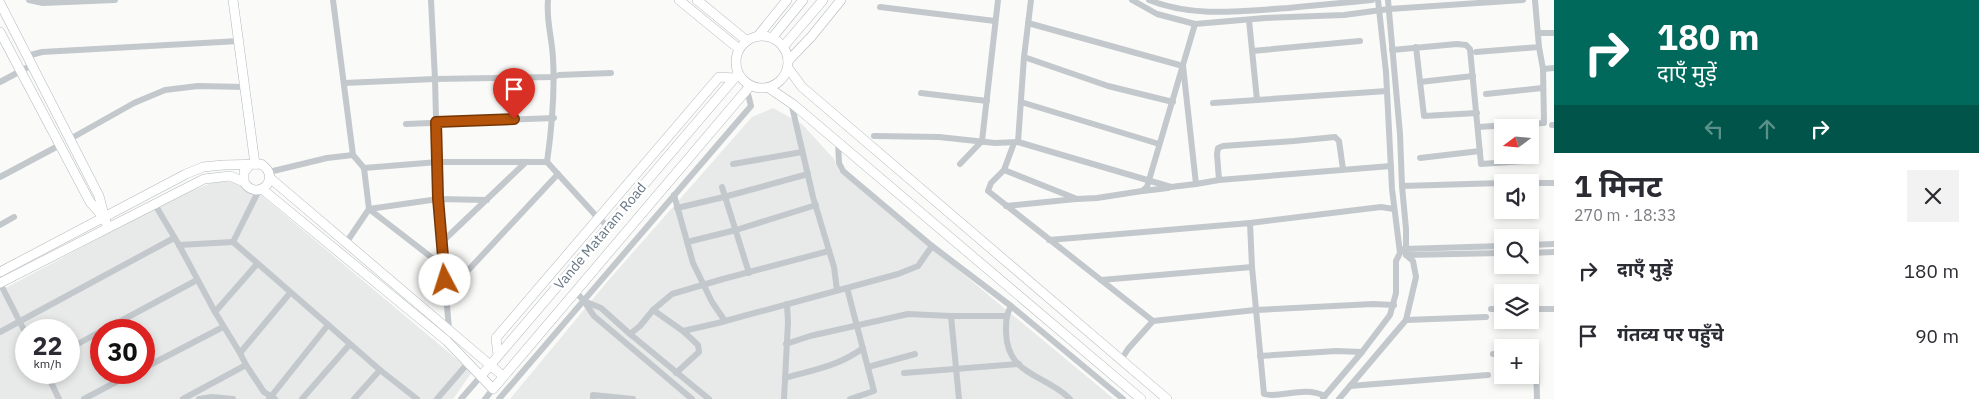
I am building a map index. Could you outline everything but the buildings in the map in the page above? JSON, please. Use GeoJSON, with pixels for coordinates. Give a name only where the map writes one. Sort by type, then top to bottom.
{"type":"FeatureCollection","features":[{"type":"Feature","properties":{"kind":"main road"},"geometry":{"type":"LineString","coordinates":[[233,0],[245,86],[252,165]]}},
{"type":"Feature","properties":{"kind":"main road"},"geometry":{"type":"LineString","coordinates":[[679,0],[739,49]]}},
{"type":"Feature","properties":{"kind":"main road"},"geometry":{"type":"LineString","coordinates":[[697,0],[747,40]]}},
{"type":"Feature","properties":{"kind":"main road"},"geometry":{"type":"LineString","coordinates":[[758,36],[787,0]]}},
{"type":"Feature","properties":{"kind":"main road"},"geometry":{"type":"LineString","coordinates":[[772,38],[803,0]]}},
{"type":"Feature","properties":{"kind":"main road"},"geometry":{"type":"LineString","coordinates":[[783,47],[823,0]]}},
{"type":"Feature","properties":{"kind":"main road"},"geometry":{"type":"LineString","coordinates":[[498,355],[496,338],[719,77],[736,76],[748,88],[762,89],[769,88],[781,81],[788,64],[841,0]]}},
{"type":"Feature","properties":{"kind":"main road"},"geometry":{"type":"LineString","coordinates":[[0,3],[99,196],[106,222]]}},
{"type":"Feature","properties":{"kind":"main road"},"geometry":{"type":"LineString","coordinates":[[0,32],[90,202],[106,222]]}},
{"type":"Feature","properties":{"kind":"main road"},"geometry":{"type":"LineString","coordinates":[[736,76],[736,57],[739,49],[747,40],[758,36],[772,38],[783,47],[788,64],[802,87],[1167,399]]}},
{"type":"Feature","properties":{"kind":"main road","name":"Vande Mataram Road"},"geometry":{"type":"LineString","coordinates":[[481,376],[736,76]]}},
{"type":"Feature","properties":{"kind":"main road","name":"Vande Mataram Road"},"geometry":{"type":"LineString","coordinates":[[493,389],[748,88]]}},
{"type":"Feature","properties":{"kind":"main road"},"geometry":{"type":"LineString","coordinates":[[769,88],[790,102],[838,142],[1141,399]]}},
{"type":"Feature","properties":{"kind":"main road"},"geometry":{"type":"LineString","coordinates":[[0,283],[186,174],[203,167],[223,164],[261,164],[269,175],[346,243],[503,376]]}},
{"type":"Feature","properties":{"kind":"main road"},"geometry":{"type":"LineString","coordinates":[[244,182],[244,172],[252,165]]}},
{"type":"Feature","properties":{"kind":"main road"},"geometry":{"type":"LineString","coordinates":[[261,190],[268,183],[269,175]]}},
{"type":"Feature","properties":{"kind":"main road"},"geometry":{"type":"LineString","coordinates":[[0,272],[106,222],[154,203],[204,179],[230,176],[244,182],[250,189],[261,190],[447,341],[493,389]]}},
{"type":"Feature","properties":{"kind":"street"},"geometry":{"type":"LineString","coordinates":[[29,0],[42,3],[116,0]]}},
{"type":"Feature","properties":{"kind":"street"},"geometry":{"type":"LineString","coordinates":[[333,0],[353,155],[364,168],[370,210],[444,267]]}},
{"type":"Feature","properties":{"kind":"street"},"geometry":{"type":"LineString","coordinates":[[431,0],[438,198],[449,329]]}},
{"type":"Feature","properties":{"kind":"street"},"geometry":{"type":"LineString","coordinates":[[547,162],[554,118],[553,57],[549,33],[548,0]]}},
{"type":"Feature","properties":{"kind":"street"},"geometry":{"type":"LineString","coordinates":[[960,164],[982,141],[998,0]]}},
{"type":"Feature","properties":{"kind":"street"},"geometry":{"type":"LineString","coordinates":[[1031,0],[1016,143],[1004,170],[988,188],[988,191],[1153,321]]}},
{"type":"Feature","properties":{"kind":"street"},"geometry":{"type":"LineString","coordinates":[[1132,0],[1156,14],[1195,24],[1344,15],[1389,9],[1522,0]]}},
{"type":"Feature","properties":{"kind":"street"},"geometry":{"type":"LineString","coordinates":[[1149,0],[1188,11],[1215,12],[1372,0]]}},
{"type":"Feature","properties":{"kind":"street"},"geometry":{"type":"LineString","coordinates":[[1171,0],[1174,8]]}},
{"type":"Feature","properties":{"kind":"street"},"geometry":{"type":"LineString","coordinates":[[1339,399],[1406,320],[1416,277],[1413,261],[1403,252],[1394,209],[1387,91],[1378,0]]}},
{"type":"Feature","properties":{"kind":"street"},"geometry":{"type":"LineString","coordinates":[[1250,224],[1255,310],[1263,390],[1267,396],[1311,391],[1323,397],[1362,352],[1390,315],[1396,294],[1396,261],[1403,252],[1400,134],[1388,0]]}},
{"type":"Feature","properties":{"kind":"street"},"geometry":{"type":"LineString","coordinates":[[1535,0],[1543,69],[1544,123],[1539,124]]}},
{"type":"Feature","properties":{"kind":"street"},"geometry":{"type":"LineString","coordinates":[[880,7],[995,21]]}},
{"type":"Feature","properties":{"kind":"street"},"geometry":{"type":"LineString","coordinates":[[1249,20],[1257,100]]}},
{"type":"Feature","properties":{"kind":"street"},"geometry":{"type":"LineString","coordinates":[[1028,23],[1183,66]]}},
{"type":"Feature","properties":{"kind":"street"},"geometry":{"type":"LineString","coordinates":[[1142,191],[1150,181],[1159,144],[1195,24]]}},
{"type":"Feature","properties":{"kind":"street"},"geometry":{"type":"LineString","coordinates":[[1538,33],[1554,32]]}},
{"type":"Feature","properties":{"kind":"street"},"geometry":{"type":"LineString","coordinates":[[27,56],[42,52],[239,41]]}},
{"type":"Feature","properties":{"kind":"street"},"geometry":{"type":"LineString","coordinates":[[1252,51],[1360,42]]}},
{"type":"Feature","properties":{"kind":"street"},"geometry":{"type":"LineString","coordinates":[[1392,50],[1457,44],[1466,45],[1470,49],[1481,164],[1494,163]]}},
{"type":"Feature","properties":{"kind":"street"},"geometry":{"type":"LineString","coordinates":[[1416,47],[1424,116],[1477,113]]}},
{"type":"Feature","properties":{"kind":"street"},"geometry":{"type":"LineString","coordinates":[[1476,52],[1539,47]]}},
{"type":"Feature","properties":{"kind":"street"},"geometry":{"type":"LineString","coordinates":[[1024,57],[1108,86],[1173,102]]}},
{"type":"Feature","properties":{"kind":"street"},"geometry":{"type":"LineString","coordinates":[[0,82],[32,65]]}},
{"type":"Feature","properties":{"kind":"street"},"geometry":{"type":"LineString","coordinates":[[1183,66],[1196,184]]}},
{"type":"Feature","properties":{"kind":"street"},"geometry":{"type":"LineString","coordinates":[[1543,69],[1554,68]]}},
{"type":"Feature","properties":{"kind":"street"},"geometry":{"type":"LineString","coordinates":[[344,83],[552,77],[559,75],[612,73]]}},
{"type":"Feature","properties":{"kind":"street"},"geometry":{"type":"LineString","coordinates":[[1420,82],[1473,76]]}},
{"type":"Feature","properties":{"kind":"street"},"geometry":{"type":"LineString","coordinates":[[70,138],[134,103],[165,90],[198,86],[245,86]]}},
{"type":"Feature","properties":{"kind":"street"},"geometry":{"type":"LineString","coordinates":[[499,399],[751,106],[748,88]]}},
{"type":"Feature","properties":{"kind":"street"},"geometry":{"type":"LineString","coordinates":[[1486,94],[1542,88]]}},
{"type":"Feature","properties":{"kind":"street"},"geometry":{"type":"LineString","coordinates":[[1213,103],[1387,91]]}},
{"type":"Feature","properties":{"kind":"street"},"geometry":{"type":"LineString","coordinates":[[921,93],[987,101]]}},
{"type":"Feature","properties":{"kind":"street"},"geometry":{"type":"LineString","coordinates":[[790,102],[829,251],[837,290]]}},
{"type":"Feature","properties":{"kind":"street"},"geometry":{"type":"LineString","coordinates":[[1021,102],[1159,144]]}},
{"type":"Feature","properties":{"kind":"street"},"geometry":{"type":"LineString","coordinates":[[406,124],[554,118]]}},
{"type":"Feature","properties":{"kind":"street"},"geometry":{"type":"LineString","coordinates":[[1478,127],[1494,127]]}},
{"type":"Feature","properties":{"kind":"street"},"geometry":{"type":"LineString","coordinates":[[874,136],[909,136],[1016,143],[1171,187]]}},
{"type":"Feature","properties":{"kind":"street"},"geometry":{"type":"LineString","coordinates":[[1219,180],[1216,154],[1218,148],[1260,142],[1294,141],[1335,136],[1339,141],[1342,169]]}},
{"type":"Feature","properties":{"kind":"street"},"geometry":{"type":"LineString","coordinates":[[838,142],[839,163],[842,171],[932,246],[1011,306],[1123,399]]}},
{"type":"Feature","properties":{"kind":"street"},"geometry":{"type":"LineString","coordinates":[[0,177],[60,145]]}},
{"type":"Feature","properties":{"kind":"street"},"geometry":{"type":"LineString","coordinates":[[1420,158],[1480,151]]}},
{"type":"Feature","properties":{"kind":"street"},"geometry":{"type":"LineString","coordinates":[[733,164],[802,152]]}},
{"type":"Feature","properties":{"kind":"street"},"geometry":{"type":"LineString","coordinates":[[269,175],[327,158],[353,155]]}},
{"type":"Feature","properties":{"kind":"street"},"geometry":{"type":"LineString","coordinates":[[364,168],[438,162],[547,162],[598,218],[608,226]]}},
{"type":"Feature","properties":{"kind":"street"},"geometry":{"type":"LineString","coordinates":[[442,242],[526,162]]}},
{"type":"Feature","properties":{"kind":"street"},"geometry":{"type":"LineString","coordinates":[[1006,206],[1077,198],[1097,198],[1219,180],[1391,166]]}},
{"type":"Feature","properties":{"kind":"street"},"geometry":{"type":"LineString","coordinates":[[1004,170],[1077,198]]}},
{"type":"Feature","properties":{"kind":"street"},"geometry":{"type":"LineString","coordinates":[[446,294],[558,174]]}},
{"type":"Feature","properties":{"kind":"street"},"geometry":{"type":"LineString","coordinates":[[677,208],[808,174]]}},
{"type":"Feature","properties":{"kind":"street"},"geometry":{"type":"LineString","coordinates":[[1402,186],[1494,183]]}},
{"type":"Feature","properties":{"kind":"street"},"geometry":{"type":"LineString","coordinates":[[1539,183],[1554,183]]}},
{"type":"Feature","properties":{"kind":"street"},"geometry":{"type":"LineString","coordinates":[[722,187],[749,273]]}},
{"type":"Feature","properties":{"kind":"street"},"geometry":{"type":"LineString","coordinates":[[233,242],[261,190]]}},
{"type":"Feature","properties":{"kind":"street"},"geometry":{"type":"LineString","coordinates":[[674,195],[693,263],[712,302],[725,321]]}},
{"type":"Feature","properties":{"kind":"street"},"geometry":{"type":"LineString","coordinates":[[346,243],[370,210],[438,198],[486,200]]}},
{"type":"Feature","properties":{"kind":"street"},"geometry":{"type":"LineString","coordinates":[[154,203],[223,327],[264,392],[272,399],[328,325]]}},
{"type":"Feature","properties":{"kind":"street"},"geometry":{"type":"LineString","coordinates":[[687,242],[736,230],[816,205]]}},
{"type":"Feature","properties":{"kind":"street"},"geometry":{"type":"LineString","coordinates":[[1049,240],[1250,224],[1381,207],[1394,209]]}},
{"type":"Feature","properties":{"kind":"street"},"geometry":{"type":"LineString","coordinates":[[0,225],[14,217]]}},
{"type":"Feature","properties":{"kind":"street"},"geometry":{"type":"LineString","coordinates":[[26,319],[174,238]]}},
{"type":"Feature","properties":{"kind":"street"},"geometry":{"type":"LineString","coordinates":[[179,245],[233,242],[380,370],[417,399]]}},
{"type":"Feature","properties":{"kind":"street"},"geometry":{"type":"LineString","coordinates":[[1539,245],[1554,244]]}},
{"type":"Feature","properties":{"kind":"street"},"geometry":{"type":"LineString","coordinates":[[683,331],[898,274],[918,266],[932,246]]}},
{"type":"Feature","properties":{"kind":"street"},"geometry":{"type":"LineString","coordinates":[[1403,252],[1494,246]]}},
{"type":"Feature","properties":{"kind":"street"},"geometry":{"type":"LineString","coordinates":[[630,334],[640,326],[652,310],[672,294],[829,251]]}},
{"type":"Feature","properties":{"kind":"street"},"geometry":{"type":"LineString","coordinates":[[1403,252],[1494,253]]}},
{"type":"Feature","properties":{"kind":"street"},"geometry":{"type":"LineString","coordinates":[[1539,253],[1554,252]]}},
{"type":"Feature","properties":{"kind":"street"},"geometry":{"type":"LineString","coordinates":[[215,312],[257,264]]}},
{"type":"Feature","properties":{"kind":"street"},"geometry":{"type":"LineString","coordinates":[[1101,280],[1252,267]]}},
{"type":"Feature","properties":{"kind":"street"},"geometry":{"type":"LineString","coordinates":[[124,319],[197,280]]}},
{"type":"Feature","properties":{"kind":"street"},"geometry":{"type":"LineString","coordinates":[[0,283],[18,319]]}},
{"type":"Feature","properties":{"kind":"street"},"geometry":{"type":"LineString","coordinates":[[847,288],[877,399]]}},
{"type":"Feature","properties":{"kind":"street"},"geometry":{"type":"LineString","coordinates":[[576,292],[594,316],[692,399]]}},
{"type":"Feature","properties":{"kind":"street"},"geometry":{"type":"LineString","coordinates":[[240,353],[290,293]]}},
{"type":"Feature","properties":{"kind":"street"},"geometry":{"type":"LineString","coordinates":[[584,301],[601,308],[709,399]]}},
{"type":"Feature","properties":{"kind":"street"},"geometry":{"type":"LineString","coordinates":[[784,399],[788,322],[787,304]]}},
{"type":"Feature","properties":{"kind":"street"},"geometry":{"type":"LineString","coordinates":[[1121,360],[1128,348],[1153,321],[1255,310],[1373,304],[1394,305]]}},
{"type":"Feature","properties":{"kind":"street"},"geometry":{"type":"LineString","coordinates":[[1011,306],[1006,316],[1006,346],[1010,354],[1019,364],[1064,392],[1069,399]]}},
{"type":"Feature","properties":{"kind":"street"},"geometry":{"type":"LineString","coordinates":[[1539,309],[1554,308]]}},
{"type":"Feature","properties":{"kind":"street"},"geometry":{"type":"LineString","coordinates":[[652,310],[683,331],[698,345],[699,352],[676,373]]}},
{"type":"Feature","properties":{"kind":"street"},"geometry":{"type":"LineString","coordinates":[[786,344],[810,336],[908,314],[1006,316]]}},
{"type":"Feature","properties":{"kind":"street"},"geometry":{"type":"LineString","coordinates":[[951,316],[959,399]]}},
{"type":"Feature","properties":{"kind":"street"},"geometry":{"type":"LineString","coordinates":[[1406,320],[1486,317]]}},
{"type":"Feature","properties":{"kind":"street"},"geometry":{"type":"LineString","coordinates":[[0,332],[15,324]]}},
{"type":"Feature","properties":{"kind":"street"},"geometry":{"type":"LineString","coordinates":[[155,362],[223,327]]}},
{"type":"Feature","properties":{"kind":"street"},"geometry":{"type":"LineString","coordinates":[[302,399],[350,344]]}},
{"type":"Feature","properties":{"kind":"street"},"geometry":{"type":"LineString","coordinates":[[785,378],[830,367],[848,359],[863,348]]}},
{"type":"Feature","properties":{"kind":"street"},"geometry":{"type":"LineString","coordinates":[[1260,356],[1362,352]]}},
{"type":"Feature","properties":{"kind":"street"},"geometry":{"type":"LineString","coordinates":[[868,366],[916,354]]}},
{"type":"Feature","properties":{"kind":"street"},"geometry":{"type":"LineString","coordinates":[[437,399],[468,363]]}},
{"type":"Feature","properties":{"kind":"street"},"geometry":{"type":"LineString","coordinates":[[904,373],[1019,364]]}},
{"type":"Feature","properties":{"kind":"street"},"geometry":{"type":"LineString","coordinates":[[183,399],[246,365]]}},
{"type":"Feature","properties":{"kind":"street"},"geometry":{"type":"LineString","coordinates":[[354,399],[380,370]]}},
{"type":"Feature","properties":{"kind":"street"},"geometry":{"type":"LineString","coordinates":[[1350,386],[1488,375]]}},
{"type":"Feature","properties":{"kind":"street","name":"Vande Mataram Road"},"geometry":{"type":"LineString","coordinates":[[461,399],[481,376]]}},
{"type":"Feature","properties":{"kind":"street"},"geometry":{"type":"LineString","coordinates":[[52,384],[59,399]]}},
{"type":"Feature","properties":{"kind":"street"},"geometry":{"type":"LineString","coordinates":[[84,399],[112,384]]}},
{"type":"Feature","properties":{"kind":"street"},"geometry":{"type":"LineString","coordinates":[[1537,384],[1537,399]]}},
{"type":"Feature","properties":{"kind":"street","name":"Vande Mataram Road"},"geometry":{"type":"LineString","coordinates":[[485,399],[493,389]]}},
{"type":"Feature","properties":{"kind":"street"},"geometry":{"type":"LineString","coordinates":[[850,399],[874,391]]}},
{"type":"Feature","properties":{"kind":"street"},"geometry":{"type":"LineString","coordinates":[[593,399],[593,395],[633,399]]}},
{"type":"Feature","properties":{"kind":"street"},"geometry":{"type":"LineString","coordinates":[[199,399],[212,397],[233,399]]}},
{"type":"Feature","properties":{"kind":"shaded area"},"geometry":{"type":"Polygon","coordinates":[[[773,108],[802,124],[834,159],[839,171],[1114,399],[510,399],[607,282],[752,117],[773,108]]]}},
{"type":"Feature","properties":{"kind":"shaded area"},"geometry":{"type":"Polygon","coordinates":[[[214,182],[238,182],[262,196],[472,372],[453,399],[0,399],[0,291],[174,198],[214,182]]]}},
{"type":"Feature","properties":{"kind":"route"},"geometry":{"type":"LineString","coordinates":[[445,280],[438,198],[436,122],[514,119]]}}]}
